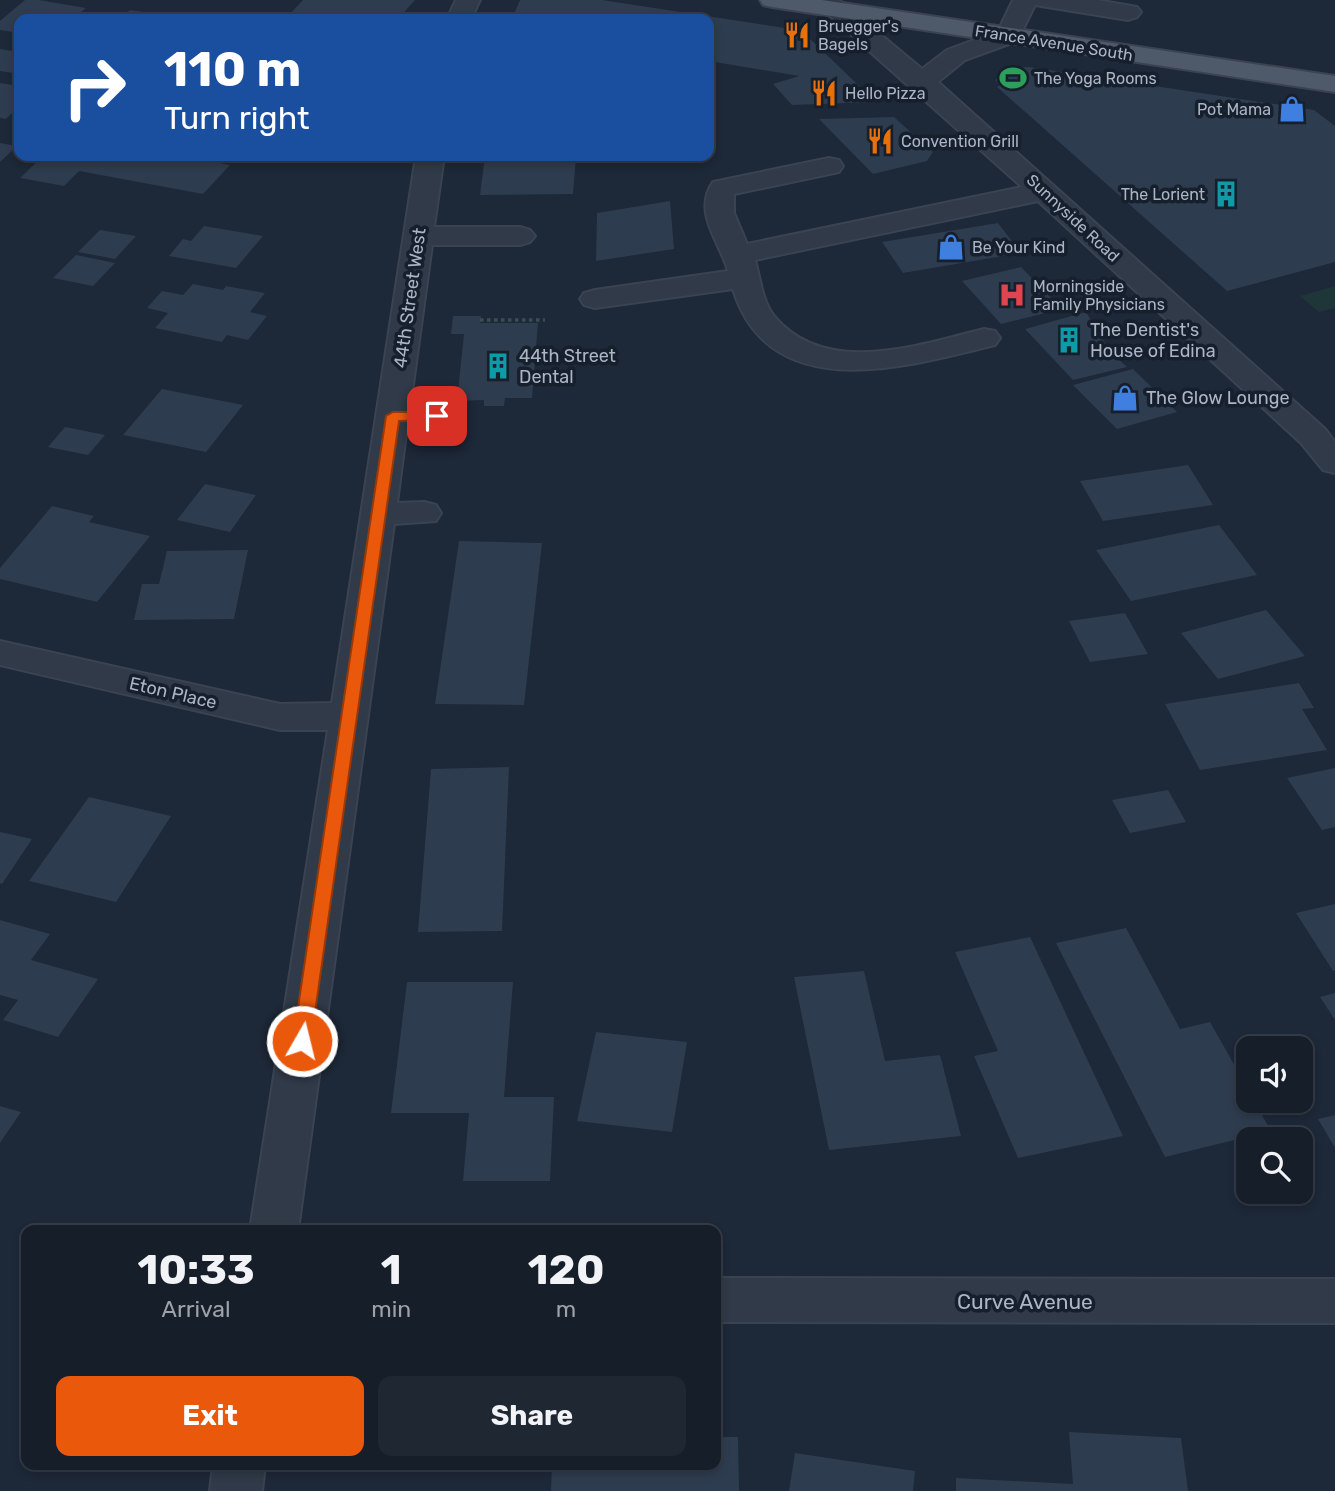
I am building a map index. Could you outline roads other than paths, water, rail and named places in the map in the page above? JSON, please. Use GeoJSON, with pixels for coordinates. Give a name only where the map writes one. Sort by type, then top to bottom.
{"type":"FeatureCollection","features":[{"type":"Feature","properties":{"kind":"main road","name":"France Avenue South"},"geometry":{"type":"LineString","coordinates":[[772,0],[829,5],[1008,36],[1335,85]]}},
{"type":"Feature","properties":{"kind":"street"},"geometry":{"type":"LineString","coordinates":[[921,82],[956,55],[1008,36],[1025,0]]}},
{"type":"Feature","properties":{"kind":"street"},"geometry":{"type":"LineString","coordinates":[[1044,0],[1130,6],[1114,52]]}},
{"type":"Feature","properties":{"kind":"street","name":"Sunnyside Road"},"geometry":{"type":"LineString","coordinates":[[829,5],[1044,191],[1313,436],[1335,463]]}},
{"type":"Feature","properties":{"kind":"street","name":"44th Street West"},"geometry":{"type":"LineString","coordinates":[[275,1225],[429,161]]}},
{"type":"Feature","properties":{"kind":"street"},"geometry":{"type":"LineString","coordinates":[[829,166],[723,188],[718,196],[718,209],[760,319],[786,345],[837,361],[889,362],[984,338]]}},
{"type":"Feature","properties":{"kind":"street"},"geometry":{"type":"LineString","coordinates":[[595,299],[742,267],[1044,191]]}},
{"type":"Feature","properties":{"kind":"street"},"geometry":{"type":"LineString","coordinates":[[418,236],[520,236]]}},
{"type":"Feature","properties":{"kind":"street"},"geometry":{"type":"LineString","coordinates":[[393,416],[437,416]]}},
{"type":"Feature","properties":{"kind":"street"},"geometry":{"type":"LineString","coordinates":[[378,514],[424,513]]}},
{"type":"Feature","properties":{"kind":"street","name":"Eton Place"},"geometry":{"type":"LineString","coordinates":[[0,653],[280,717],[349,716]]}},
{"type":"Feature","properties":{"kind":"street","name":"Curve Avenue"},"geometry":{"type":"LineString","coordinates":[[721,1300],[1335,1301]]}},
{"type":"Feature","properties":{"kind":"street"},"geometry":{"type":"LineString","coordinates":[[236,1491],[238,1470]]}},
{"type":"Feature","properties":{"kind":"place","name":"Bruegger's Bagels"},"geometry":{"type":"Point","coordinates":[797,35]}},
{"type":"Feature","properties":{"kind":"place","name":"The Yoga Rooms"},"geometry":{"type":"Point","coordinates":[1013,78]}},
{"type":"Feature","properties":{"kind":"place","name":"Hello Pizza"},"geometry":{"type":"Point","coordinates":[824,93]}},
{"type":"Feature","properties":{"kind":"place","name":"Pot Mama"},"geometry":{"type":"Point","coordinates":[1292,109]}},
{"type":"Feature","properties":{"kind":"place","name":"Convention Grill"},"geometry":{"type":"Point","coordinates":[880,141]}},
{"type":"Feature","properties":{"kind":"place","name":"The Lorient"},"geometry":{"type":"Point","coordinates":[1226,194]}},
{"type":"Feature","properties":{"kind":"place","name":"Be Your Kind"},"geometry":{"type":"Point","coordinates":[951,247]}},
{"type":"Feature","properties":{"kind":"place","name":"Morningside Family Physicians"},"geometry":{"type":"Point","coordinates":[1012,295]}},
{"type":"Feature","properties":{"kind":"place","name":"The Dentist's House of Edina"},"geometry":{"type":"Point","coordinates":[1069,340]}},
{"type":"Feature","properties":{"kind":"place","name":"44th Street Dental"},"geometry":{"type":"Point","coordinates":[498,366]}},
{"type":"Feature","properties":{"kind":"place","name":"The Glow Lounge"},"geometry":{"type":"Point","coordinates":[1125,398]}}]}
